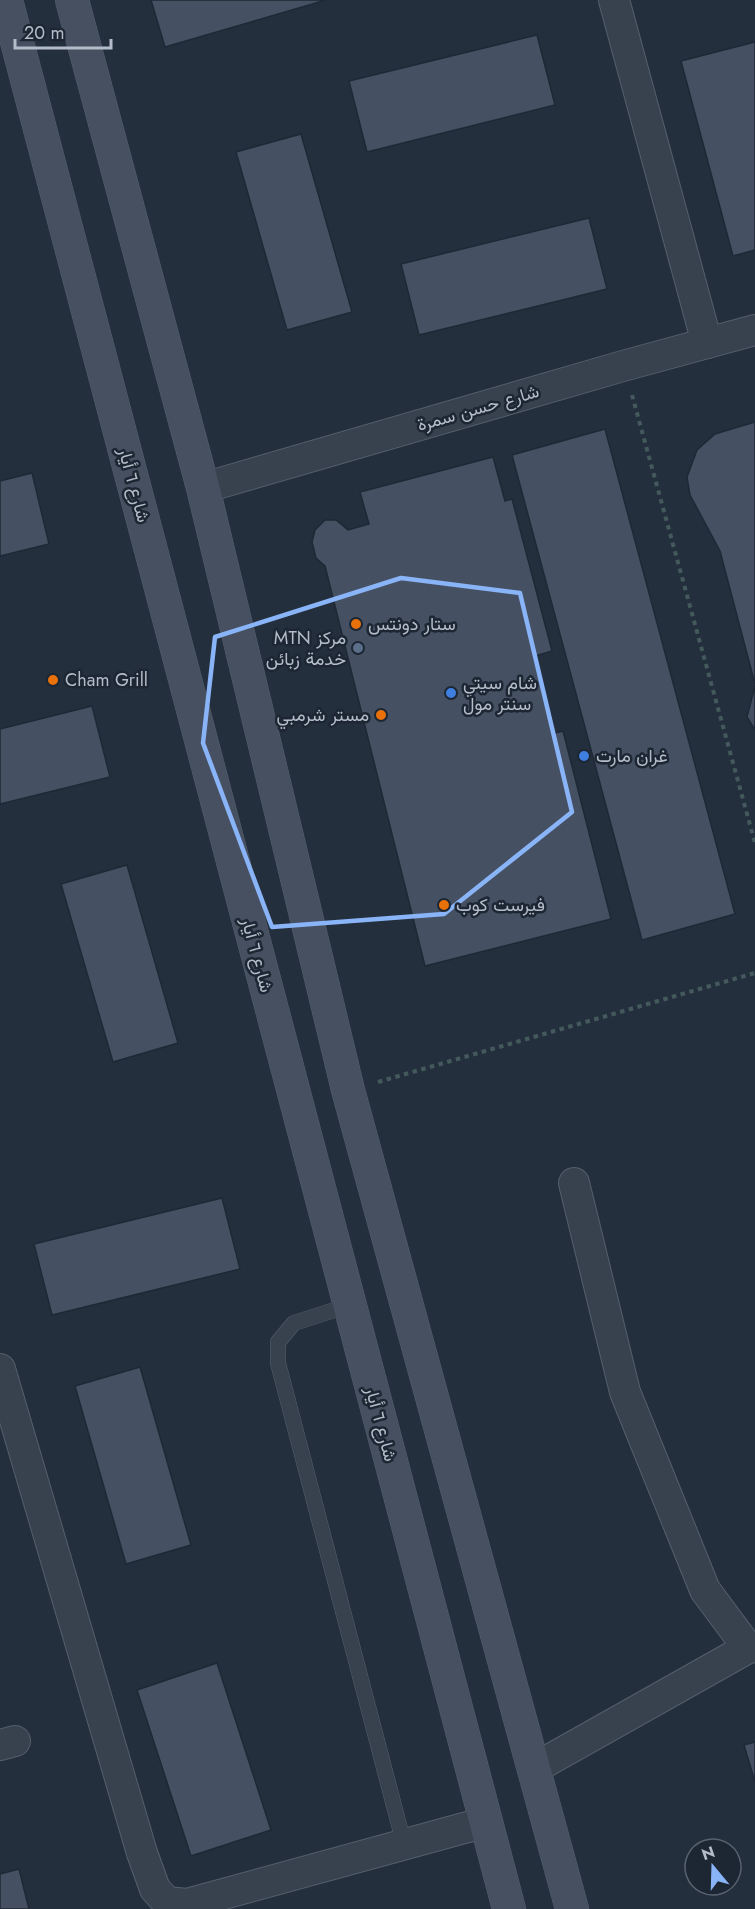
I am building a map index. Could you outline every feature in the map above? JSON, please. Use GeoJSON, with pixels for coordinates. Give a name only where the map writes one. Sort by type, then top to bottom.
{"type":"FeatureCollection","features":[{"type":"Feature","properties":{"kind":"main road","name":"شارع ٦ أيار"},"geometry":{"type":"LineString","coordinates":[[6,0],[509,1909]]}},
{"type":"Feature","properties":{"kind":"main road"},"geometry":{"type":"LineString","coordinates":[[72,0],[203,488],[348,1090],[572,1909]]}},
{"type":"Feature","properties":{"kind":"street"},"geometry":{"type":"LineString","coordinates":[[614,0],[707,343]]}},
{"type":"Feature","properties":{"kind":"street","name":"شارع حسن سمرة"},"geometry":{"type":"LineString","coordinates":[[203,488],[755,330]]}},
{"type":"Feature","properties":{"kind":"street"},"geometry":{"type":"LineString","coordinates":[[533,1769],[751,1648],[705,1590],[625,1392],[574,1184]]}},
{"type":"Feature","properties":{"kind":"street"},"geometry":{"type":"LineString","coordinates":[[0,1369],[142,1853],[155,1888],[167,1902],[187,1904],[486,1822]]}},
{"type":"Feature","properties":{"kind":"lane"},"geometry":{"type":"LineString","coordinates":[[350,1305],[294,1323],[278,1342],[278,1363],[404,1844]]}},
{"type":"Feature","properties":{"kind":"path"},"geometry":{"type":"LineString","coordinates":[[623,366],[755,843]]}},
{"type":"Feature","properties":{"kind":"path"},"geometry":{"type":"LineString","coordinates":[[348,1090],[755,973]]}},
{"type":"Feature","properties":{"kind":"highlighted area"},"geometry":{"type":"Polygon","coordinates":[[[401,578],[520,593],[572,812],[444,914],[272,927],[203,743],[215,637],[401,578]]]}},
{"type":"Feature","properties":{"kind":"building"},"geometry":{"type":"Polygon","coordinates":[[[151,0],[326,0],[165,47],[151,0]]]}},
{"type":"Feature","properties":{"kind":"building"},"geometry":{"type":"Polygon","coordinates":[[[537,35],[555,105],[367,152],[349,81],[537,35]]]}},
{"type":"Feature","properties":{"kind":"building"},"geometry":{"type":"Polygon","coordinates":[[[755,42],[755,250],[733,256],[681,61],[755,42]]]}},
{"type":"Feature","properties":{"kind":"building"},"geometry":{"type":"Polygon","coordinates":[[[301,134],[352,312],[287,330],[236,152],[301,134]]]}},
{"type":"Feature","properties":{"kind":"building"},"geometry":{"type":"Polygon","coordinates":[[[589,218],[607,289],[419,335],[401,264],[589,218]]]}},
{"type":"Feature","properties":{"kind":"building"},"geometry":{"type":"Polygon","coordinates":[[[755,422],[755,684],[720,551],[690,495],[687,477],[697,450],[715,434],[755,422]]]}},
{"type":"Feature","properties":{"kind":"building"},"geometry":{"type":"Polygon","coordinates":[[[605,429],[735,914],[642,940],[512,455],[605,429]]]}},
{"type":"Feature","properties":{"kind":"building","name":"شام سيتي سنتر مول"},"geometry":{"type":"Polygon","coordinates":[[[493,457],[505,501],[512,499],[552,651],[535,656],[555,733],[563,731],[611,919],[425,966],[325,566],[316,558],[312,542],[315,530],[325,520],[336,520],[348,530],[369,524],[360,492],[493,457]]]}},
{"type":"Feature","properties":{"kind":"building"},"geometry":{"type":"Polygon","coordinates":[[[32,473],[49,544],[0,556],[0,481],[32,473]]]}},
{"type":"Feature","properties":{"kind":"building"},"geometry":{"type":"Polygon","coordinates":[[[755,686],[755,730],[747,717],[755,686]]]}},
{"type":"Feature","properties":{"kind":"building"},"geometry":{"type":"Polygon","coordinates":[[[92,706],[110,777],[0,804],[0,729],[92,706]]]}},
{"type":"Feature","properties":{"kind":"building"},"geometry":{"type":"Polygon","coordinates":[[[127,865],[178,1043],[113,1062],[61,884],[127,865]]]}},
{"type":"Feature","properties":{"kind":"building"},"geometry":{"type":"Polygon","coordinates":[[[222,1198],[240,1269],[52,1315],[34,1244],[222,1198]]]}},
{"type":"Feature","properties":{"kind":"building"},"geometry":{"type":"Polygon","coordinates":[[[140,1367],[191,1545],[126,1564],[75,1386],[140,1367]]]}},
{"type":"Feature","properties":{"kind":"building"},"geometry":{"type":"Polygon","coordinates":[[[217,1663],[271,1830],[191,1856],[137,1690],[217,1663]]]}},
{"type":"Feature","properties":{"kind":"building"},"geometry":{"type":"Polygon","coordinates":[[[755,1742],[755,1782],[744,1745],[755,1742]]]}},
{"type":"Feature","properties":{"kind":"building"},"geometry":{"type":"Polygon","coordinates":[[[19,1869],[29,1909],[0,1909],[0,1874],[19,1869]]]}},
{"type":"Feature","properties":{"kind":"place","name":"ستار دونتس"},"geometry":{"type":"Point","coordinates":[356,624]}},
{"type":"Feature","properties":{"kind":"place","name":"MTN مركز خدمة زبائن"},"geometry":{"type":"Point","coordinates":[358,648]}},
{"type":"Feature","properties":{"kind":"place","name":"Cham Grill"},"geometry":{"type":"Point","coordinates":[53,680]}},
{"type":"Feature","properties":{"kind":"place","name":"شام سيتي سنتر مول"},"geometry":{"type":"Point","coordinates":[451,693]}},
{"type":"Feature","properties":{"kind":"place","name":"مستر شرمبي"},"geometry":{"type":"Point","coordinates":[381,715]}},
{"type":"Feature","properties":{"kind":"place","name":"غران مارت"},"geometry":{"type":"Point","coordinates":[584,756]}},
{"type":"Feature","properties":{"kind":"place","name":"فيرست كوب"},"geometry":{"type":"Point","coordinates":[444,905]}}]}
